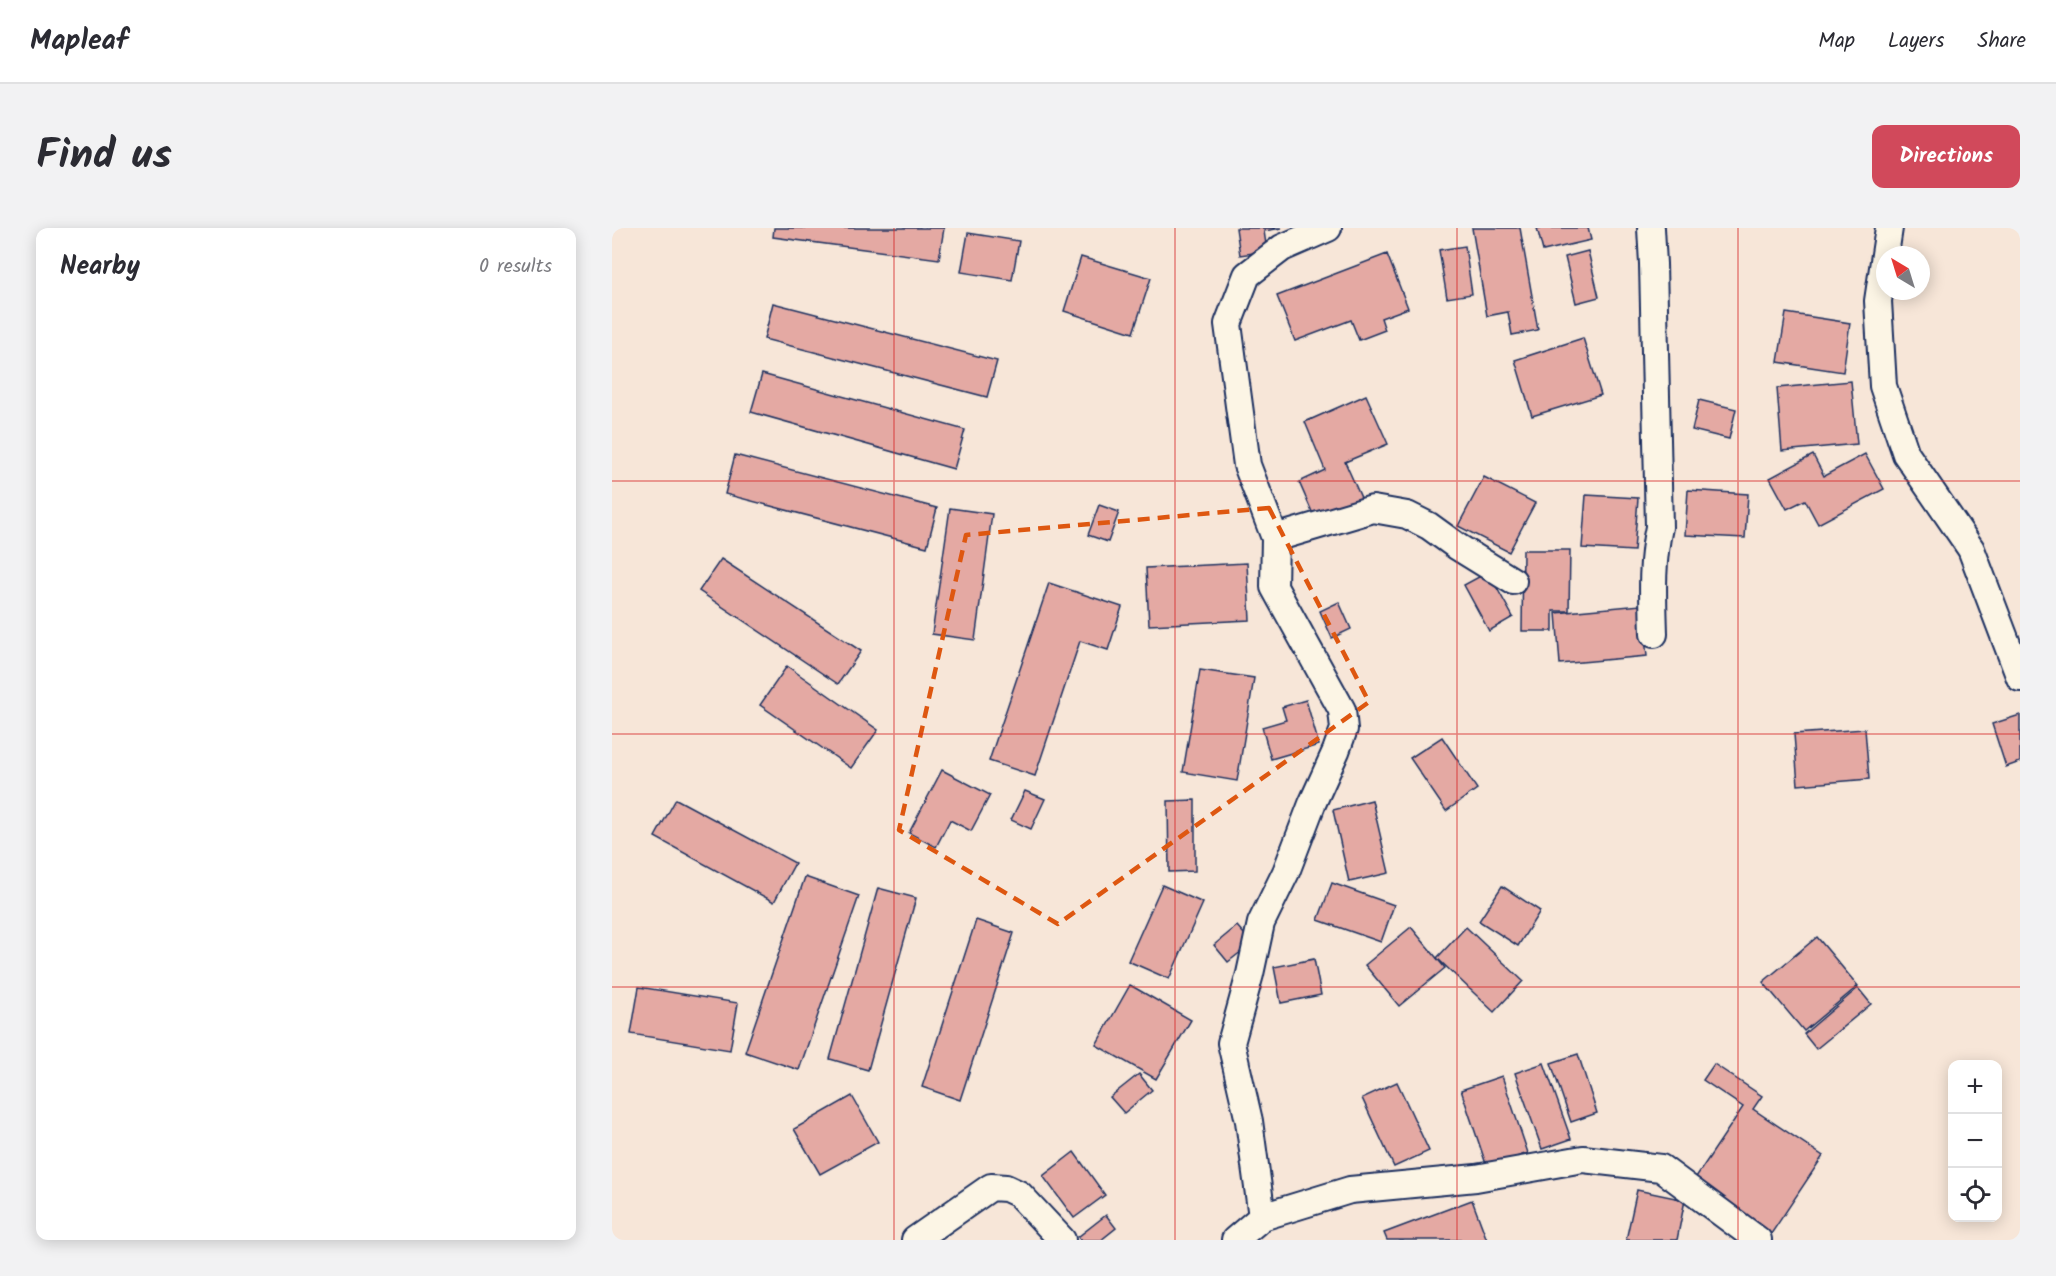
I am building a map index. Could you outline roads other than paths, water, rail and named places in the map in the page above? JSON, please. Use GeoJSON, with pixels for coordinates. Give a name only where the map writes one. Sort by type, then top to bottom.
{"type":"FeatureCollection","features":[{"type":"Feature","properties":{"kind":"street"},"geometry":{"type":"LineString","coordinates":[[1262,1217],[1249,1121],[1231,1043],[1261,923],[1286,872],[1344,729],[1342,710],[1274,587],[1275,538],[1248,465],[1228,324],[1247,275],[1282,248],[1328,228]]}},
{"type":"Feature","properties":{"kind":"street"},"geometry":{"type":"LineString","coordinates":[[1650,228],[1653,264],[1659,527],[1652,578],[1654,634]]}},
{"type":"Feature","properties":{"kind":"street"},"geometry":{"type":"LineString","coordinates":[[1889,228],[1878,301],[1883,386],[1906,454],[1971,549],[2020,678]]}},
{"type":"Feature","properties":{"kind":"street"},"geometry":{"type":"LineString","coordinates":[[1275,538],[1373,509],[1407,515],[1429,525],[1458,548],[1513,581]]}},
{"type":"Feature","properties":{"kind":"street"},"geometry":{"type":"LineString","coordinates":[[1235,1240],[1262,1217],[1350,1190],[1476,1178],[1583,1159],[1661,1168],[1758,1240]]}},
{"type":"Feature","properties":{"kind":"street"},"geometry":{"type":"LineString","coordinates":[[915,1240],[991,1187],[1006,1188],[1019,1194],[1062,1240]]}}]}
